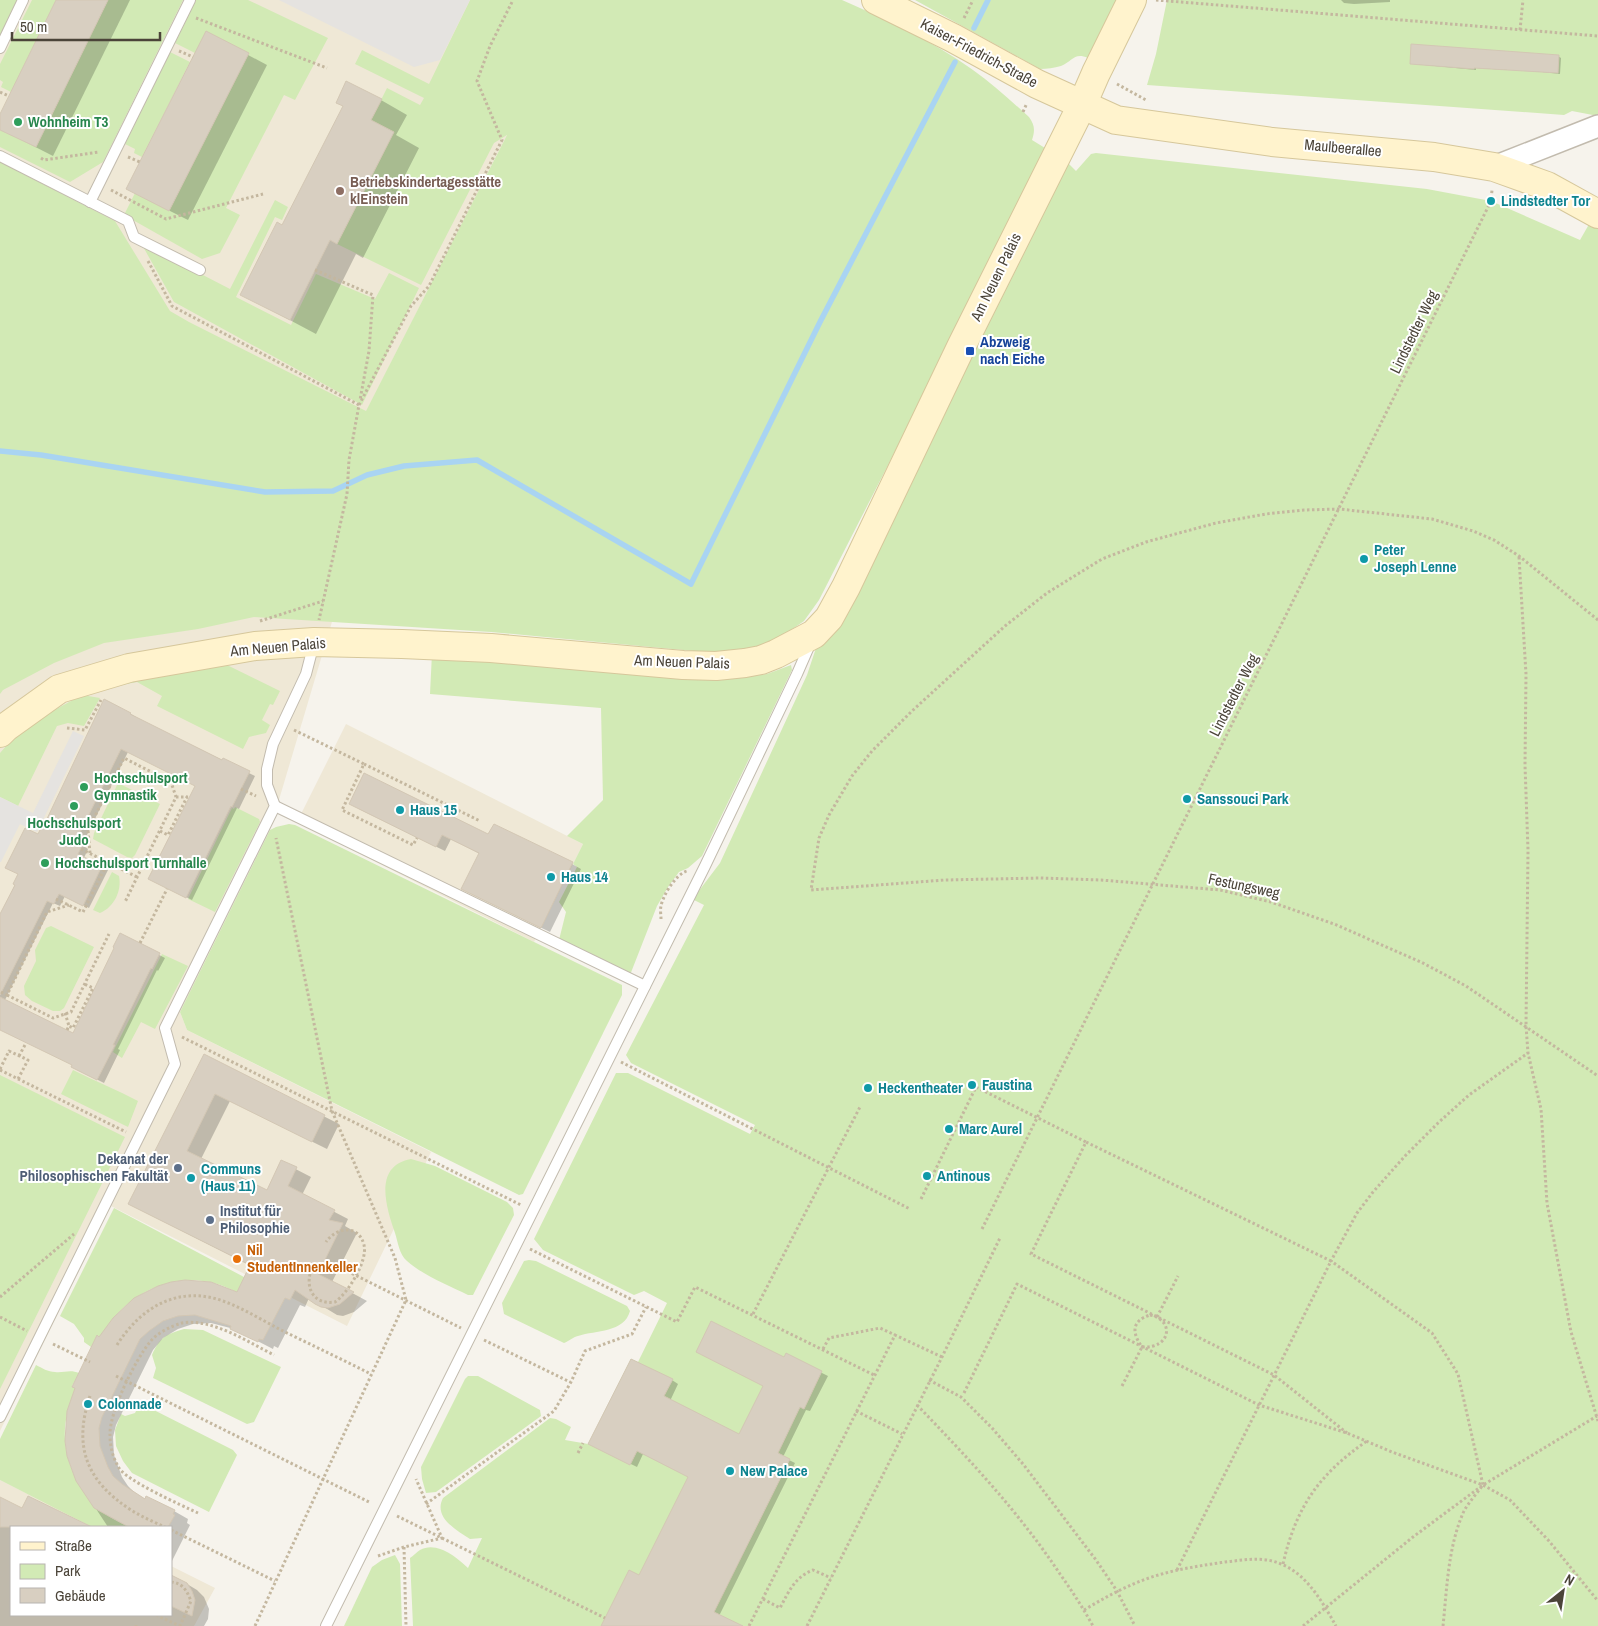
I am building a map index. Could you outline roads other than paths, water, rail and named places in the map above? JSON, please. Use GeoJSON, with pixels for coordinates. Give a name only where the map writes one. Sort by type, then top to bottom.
{"type":"FeatureCollection","features":[{"type":"Feature","properties":{"kind":"street","name":"Kaiser-Friedrich-Straße"},"geometry":{"type":"LineString","coordinates":[[876,0],[953,38],[1037,84],[1082,105]]}},
{"type":"Feature","properties":{"kind":"street","name":"Am Neuen Palais"},"geometry":{"type":"LineString","coordinates":[[0,733],[59,690],[129,668],[255,646],[314,642],[492,648],[616,660],[716,666],[762,660],[814,634],[829,618],[846,587],[961,347],[1082,105],[1132,0]]}},
{"type":"Feature","properties":{"kind":"street","name":"Maulbeerallee"},"geometry":{"type":"LineString","coordinates":[[1082,105],[1116,120],[1272,142],[1434,157],[1494,167],[1547,186],[1597,211]]}},
{"type":"Feature","properties":{"kind":"street"},"geometry":{"type":"LineString","coordinates":[[1494,167],[1598,126]]}},
{"type":"Feature","properties":{"kind":"lane"},"geometry":{"type":"LineString","coordinates":[[0,48],[23,0]]}},
{"type":"Feature","properties":{"kind":"lane"},"geometry":{"type":"LineString","coordinates":[[90,202],[190,0]]}},
{"type":"Feature","properties":{"kind":"lane"},"geometry":{"type":"LineString","coordinates":[[0,156],[128,221],[134,237],[200,270]]}},
{"type":"Feature","properties":{"kind":"lane"},"geometry":{"type":"LineString","coordinates":[[326,1626],[645,986],[797,674],[814,634]]}},
{"type":"Feature","properties":{"kind":"lane"},"geometry":{"type":"LineString","coordinates":[[0,1417],[175,1064],[165,1028],[275,806],[268,785],[267,769],[273,744],[306,674],[314,642]]}},
{"type":"Feature","properties":{"kind":"lane"},"geometry":{"type":"LineString","coordinates":[[275,806],[645,986]]}},
{"type":"Feature","properties":{"kind":"waterway"},"geometry":{"type":"LineString","coordinates":[[974,28],[988,0]]}},
{"type":"Feature","properties":{"kind":"waterway"},"geometry":{"type":"LineString","coordinates":[[0,451],[41,455],[265,492],[333,491],[367,475],[404,466],[477,460],[691,584],[820,322],[955,62]]}},
{"type":"Feature","properties":{"kind":"place","name":"Wohnheim T3"},"geometry":{"type":"Point","coordinates":[18,122]}},
{"type":"Feature","properties":{"kind":"place","name":"Betriebskindertagesstätte klEinstein"},"geometry":{"type":"Point","coordinates":[340,191]}},
{"type":"Feature","properties":{"kind":"place","name":"Lindstedter Tor"},"geometry":{"type":"Point","coordinates":[1491,201]}},
{"type":"Feature","properties":{"kind":"place","name":"Abzweig nach Eiche"},"geometry":{"type":"Point","coordinates":[970,351]}},
{"type":"Feature","properties":{"kind":"place","name":"Peter Joseph Lenne"},"geometry":{"type":"Point","coordinates":[1364,559]}},
{"type":"Feature","properties":{"kind":"place","name":"Hochschulsport Gymnastik"},"geometry":{"type":"Point","coordinates":[84,787]}},
{"type":"Feature","properties":{"kind":"place","name":"Sanssouci Park"},"geometry":{"type":"Point","coordinates":[1187,799]}},
{"type":"Feature","properties":{"kind":"place","name":"Hochschulsport Judo"},"geometry":{"type":"Point","coordinates":[74,806]}},
{"type":"Feature","properties":{"kind":"place","name":"Haus 15"},"geometry":{"type":"Point","coordinates":[400,810]}},
{"type":"Feature","properties":{"kind":"place","name":"Hochschulsport Turnhalle"},"geometry":{"type":"Point","coordinates":[45,863]}},
{"type":"Feature","properties":{"kind":"place","name":"Haus 14"},"geometry":{"type":"Point","coordinates":[551,877]}},
{"type":"Feature","properties":{"kind":"place","name":"Faustina"},"geometry":{"type":"Point","coordinates":[972,1085]}},
{"type":"Feature","properties":{"kind":"place","name":"Heckentheater"},"geometry":{"type":"Point","coordinates":[868,1088]}},
{"type":"Feature","properties":{"kind":"place","name":"Marc Aurel"},"geometry":{"type":"Point","coordinates":[949,1129]}},
{"type":"Feature","properties":{"kind":"place","name":"Dekanat der Philosophischen Fakultät"},"geometry":{"type":"Point","coordinates":[178,1168]}},
{"type":"Feature","properties":{"kind":"place","name":"Antinous"},"geometry":{"type":"Point","coordinates":[927,1176]}},
{"type":"Feature","properties":{"kind":"place","name":"Communs (Haus 11)"},"geometry":{"type":"Point","coordinates":[191,1178]}},
{"type":"Feature","properties":{"kind":"place","name":"Institut für Philosophie"},"geometry":{"type":"Point","coordinates":[210,1220]}},
{"type":"Feature","properties":{"kind":"place","name":"Nil StudentInnenkeller"},"geometry":{"type":"Point","coordinates":[237,1259]}},
{"type":"Feature","properties":{"kind":"place","name":"Colonnade"},"geometry":{"type":"Point","coordinates":[88,1404]}},
{"type":"Feature","properties":{"kind":"place","name":"New Palace"},"geometry":{"type":"Point","coordinates":[730,1471]}}]}
